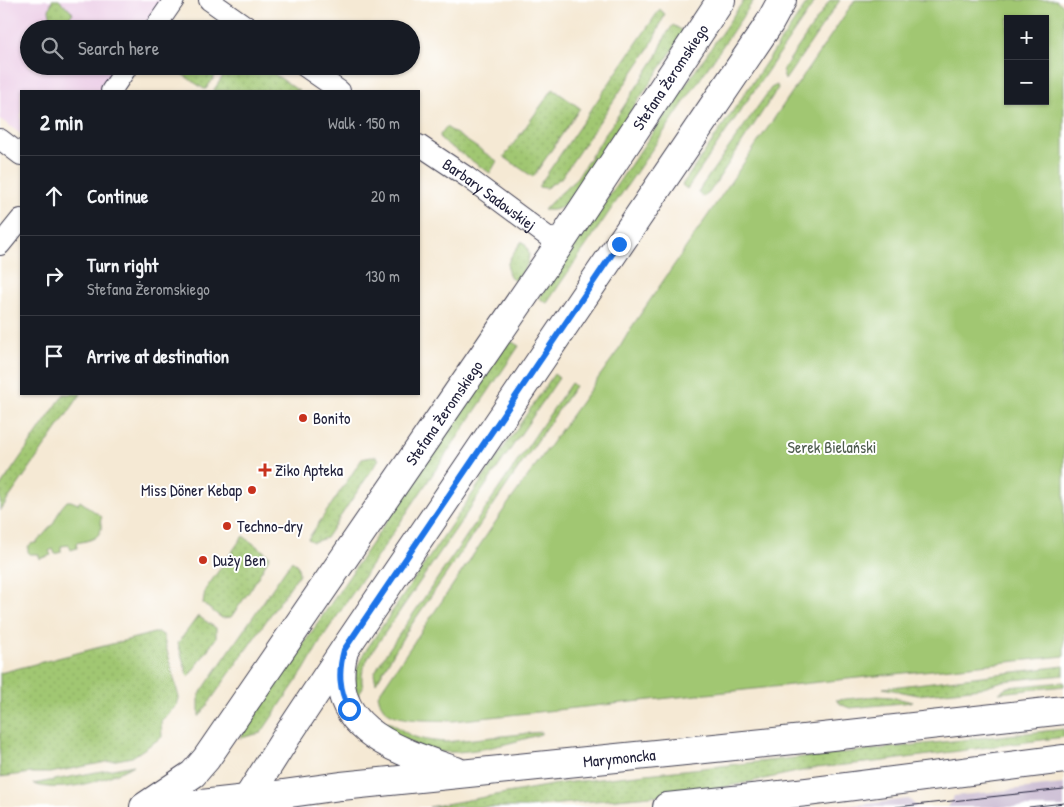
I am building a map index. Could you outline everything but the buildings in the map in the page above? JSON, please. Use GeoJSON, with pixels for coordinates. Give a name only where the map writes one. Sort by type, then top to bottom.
{"type":"FeatureCollection","features":[{"type":"Feature","properties":{"kind":"main road","name":"Stefana Żeromskiego"},"geometry":{"type":"LineString","coordinates":[[144,807],[193,774],[206,759],[559,245],[721,0]]}},
{"type":"Feature","properties":{"kind":"main road"},"geometry":{"type":"LineString","coordinates":[[243,804],[344,650],[768,24],[782,0]]}},
{"type":"Feature","properties":{"kind":"main road"},"geometry":{"type":"LineString","coordinates":[[344,650],[340,668],[340,686],[349,709],[361,726],[375,737],[405,753],[464,774]]}},
{"type":"Feature","properties":{"kind":"main road","name":"Marymoncka"},"geometry":{"type":"LineString","coordinates":[[174,807],[243,804],[356,785],[1064,710]]}},
{"type":"Feature","properties":{"kind":"main road"},"geometry":{"type":"LineString","coordinates":[[667,807],[807,792],[1064,759]]}},
{"type":"Feature","properties":{"kind":"main road"},"geometry":{"type":"LineString","coordinates":[[337,807],[347,790],[356,785]]}},
{"type":"Feature","properties":{"kind":"street"},"geometry":{"type":"LineString","coordinates":[[160,20],[174,0]]}},
{"type":"Feature","properties":{"kind":"street"},"geometry":{"type":"LineString","coordinates":[[209,0],[237,20]]}},
{"type":"Feature","properties":{"kind":"street"},"geometry":{"type":"LineString","coordinates":[[112,90],[122,75]]}},
{"type":"Feature","properties":{"kind":"street"},"geometry":{"type":"LineString","coordinates":[[317,75],[339,90]]}},
{"type":"Feature","properties":{"kind":"street"},"geometry":{"type":"LineString","coordinates":[[0,139],[20,154]]}},
{"type":"Feature","properties":{"kind":"street","name":"Barbary Sadowskiej"},"geometry":{"type":"LineString","coordinates":[[420,146],[467,177],[559,245]]}},
{"type":"Feature","properties":{"kind":"street"},"geometry":{"type":"LineString","coordinates":[[0,245],[20,220]]}},
{"type":"Feature","properties":{"kind":"shaded area"},"geometry":{"type":"Polygon","coordinates":[[[0,0],[163,0],[149,20],[20,20],[20,75],[111,75],[101,90],[20,90],[20,133],[0,119],[0,0]]]}},
{"type":"Feature","properties":{"kind":"shaded area"},"geometry":{"type":"Polygon","coordinates":[[[1064,784],[1064,807],[947,807],[954,796],[1064,784]]]}},
{"type":"Feature","properties":{"kind":"shaded area"},"geometry":{"type":"Polygon","coordinates":[[[909,799],[917,807],[839,807],[909,799]]]}},
{"type":"Feature","properties":{"kind":"green space"},"geometry":{"type":"Polygon","coordinates":[[[52,0],[59,0],[73,13],[67,20],[51,20],[49,10],[52,0]]]}},
{"type":"Feature","properties":{"kind":"green space"},"geometry":{"type":"Polygon","coordinates":[[[744,0],[754,0],[547,303],[539,298],[744,0]]]}},
{"type":"Feature","properties":{"kind":"green space"},"geometry":{"type":"Polygon","coordinates":[[[809,0],[816,0],[687,189],[682,185],[809,0]]]}},
{"type":"Feature","properties":{"kind":"green space"},"geometry":{"type":"Polygon","coordinates":[[[830,0],[840,0],[785,80],[784,68],[830,0]]]}},
{"type":"Feature","properties":{"kind":"green space","name":"Serek Bielański"},"geometry":{"type":"Polygon","coordinates":[[[855,0],[1056,0],[1064,6],[1064,656],[453,721],[414,720],[395,716],[387,712],[381,705],[378,695],[505,508],[617,352],[631,328],[855,0]]]}},
{"type":"Feature","properties":{"kind":"green space"},"geometry":{"type":"Polygon","coordinates":[[[660,9],[665,14],[650,47],[561,178],[546,188],[538,187],[660,9]]]}},
{"type":"Feature","properties":{"kind":"green space"},"geometry":{"type":"Polygon","coordinates":[[[673,25],[685,32],[568,203],[557,209],[544,210],[576,179],[657,56],[666,35],[673,25]]]}},
{"type":"Feature","properties":{"kind":"green space"},"geometry":{"type":"Polygon","coordinates":[[[183,75],[216,75],[206,89],[183,75]]]}},
{"type":"Feature","properties":{"kind":"green space"},"geometry":{"type":"Polygon","coordinates":[[[224,75],[276,75],[298,90],[214,90],[224,75]]]}},
{"type":"Feature","properties":{"kind":"green space"},"geometry":{"type":"Polygon","coordinates":[[[777,85],[778,88],[709,193],[703,197],[698,193],[701,187],[771,88],[777,85]]]}},
{"type":"Feature","properties":{"kind":"green space"},"geometry":{"type":"Polygon","coordinates":[[[553,89],[580,108],[533,177],[504,157],[553,89]]]}},
{"type":"Feature","properties":{"kind":"green space"},"geometry":{"type":"Polygon","coordinates":[[[446,127],[497,161],[490,173],[441,140],[440,135],[446,127]]]}},
{"type":"Feature","properties":{"kind":"green space"},"geometry":{"type":"Polygon","coordinates":[[[522,241],[528,251],[528,261],[520,275],[516,280],[513,280],[508,270],[509,260],[522,241]]]}},
{"type":"Feature","properties":{"kind":"green space"},"geometry":{"type":"Polygon","coordinates":[[[509,340],[519,346],[323,637],[304,670],[261,733],[240,738],[509,340]]]}},
{"type":"Feature","properties":{"kind":"green space"},"geometry":{"type":"Polygon","coordinates":[[[554,374],[559,378],[368,658],[362,677],[363,688],[356,699],[356,676],[358,665],[364,653],[554,374]]]}},
{"type":"Feature","properties":{"kind":"green space"},"geometry":{"type":"Polygon","coordinates":[[[571,383],[575,386],[405,634],[376,683],[374,674],[383,658],[571,383]]]}},
{"type":"Feature","properties":{"kind":"green space"},"geometry":{"type":"Polygon","coordinates":[[[63,395],[80,395],[0,511],[0,487],[63,395]]]}},
{"type":"Feature","properties":{"kind":"green space"},"geometry":{"type":"Polygon","coordinates":[[[376,456],[379,459],[326,538],[313,542],[308,539],[362,459],[376,456]]]}},
{"type":"Feature","properties":{"kind":"green space"},"geometry":{"type":"Polygon","coordinates":[[[67,501],[78,504],[80,501],[102,517],[98,536],[76,543],[77,548],[71,550],[69,545],[61,546],[61,552],[55,554],[53,549],[49,551],[51,555],[39,559],[39,554],[29,554],[29,546],[36,543],[53,524],[67,501]]]}},
{"type":"Feature","properties":{"kind":"green space"},"geometry":{"type":"Polygon","coordinates":[[[243,536],[270,556],[251,589],[231,617],[222,618],[203,604],[205,590],[243,536]]]}},
{"type":"Feature","properties":{"kind":"green space"},"geometry":{"type":"Polygon","coordinates":[[[292,560],[298,566],[299,574],[199,717],[199,695],[292,560]]]}},
{"type":"Feature","properties":{"kind":"green space"},"geometry":{"type":"Polygon","coordinates":[[[198,616],[216,628],[216,638],[189,676],[178,643],[198,616]]]}},
{"type":"Feature","properties":{"kind":"green space"},"geometry":{"type":"Polygon","coordinates":[[[158,632],[163,635],[179,698],[177,705],[161,721],[162,737],[132,757],[50,773],[31,773],[0,777],[0,673],[158,632]]]}},
{"type":"Feature","properties":{"kind":"green space"},"geometry":{"type":"Polygon","coordinates":[[[1064,666],[1064,675],[1003,681],[980,688],[918,695],[883,688],[1064,666]]]}},
{"type":"Feature","properties":{"kind":"green space"},"geometry":{"type":"Polygon","coordinates":[[[1064,682],[1064,686],[999,693],[1008,687],[1064,682]]]}},
{"type":"Feature","properties":{"kind":"green space"},"geometry":{"type":"Polygon","coordinates":[[[877,696],[913,702],[850,708],[836,700],[877,696]]]}},
{"type":"Feature","properties":{"kind":"green space"},"geometry":{"type":"Polygon","coordinates":[[[382,721],[414,737],[445,742],[541,732],[541,734],[484,749],[438,752],[420,747],[377,725],[382,721]]]}},
{"type":"Feature","properties":{"kind":"green space"},"geometry":{"type":"Polygon","coordinates":[[[1064,729],[1064,737],[816,768],[706,791],[527,807],[429,807],[563,783],[1064,729]]]}},
{"type":"Feature","properties":{"kind":"green space"},"geometry":{"type":"Polygon","coordinates":[[[134,765],[111,776],[85,784],[45,787],[33,784],[134,765]]]}},
{"type":"Feature","properties":{"kind":"tram line"},"geometry":{"type":"LineString","coordinates":[[896,807],[1064,789]]}},
{"type":"Feature","properties":{"kind":"tram line"},"geometry":{"type":"LineString","coordinates":[[1029,807],[1064,803]]}},
{"type":"Feature","properties":{"kind":"place","name":"Bonito"},"geometry":{"type":"Point","coordinates":[303,418]}},
{"type":"Feature","properties":{"kind":"place","name":"Ziko Apteka"},"geometry":{"type":"Point","coordinates":[265,470]}},
{"type":"Feature","properties":{"kind":"place","name":"Miss Döner Kebap"},"geometry":{"type":"Point","coordinates":[252,490]}},
{"type":"Feature","properties":{"kind":"place","name":"Techno-dry"},"geometry":{"type":"Point","coordinates":[227,526]}},
{"type":"Feature","properties":{"kind":"place","name":"Duży Ben"},"geometry":{"type":"Point","coordinates":[203,560]}},
{"type":"Feature","properties":{"kind":"route"},"geometry":{"type":"LineString","coordinates":[[349,709],[340,686],[341,663],[344,650],[619,244]]}}]}
